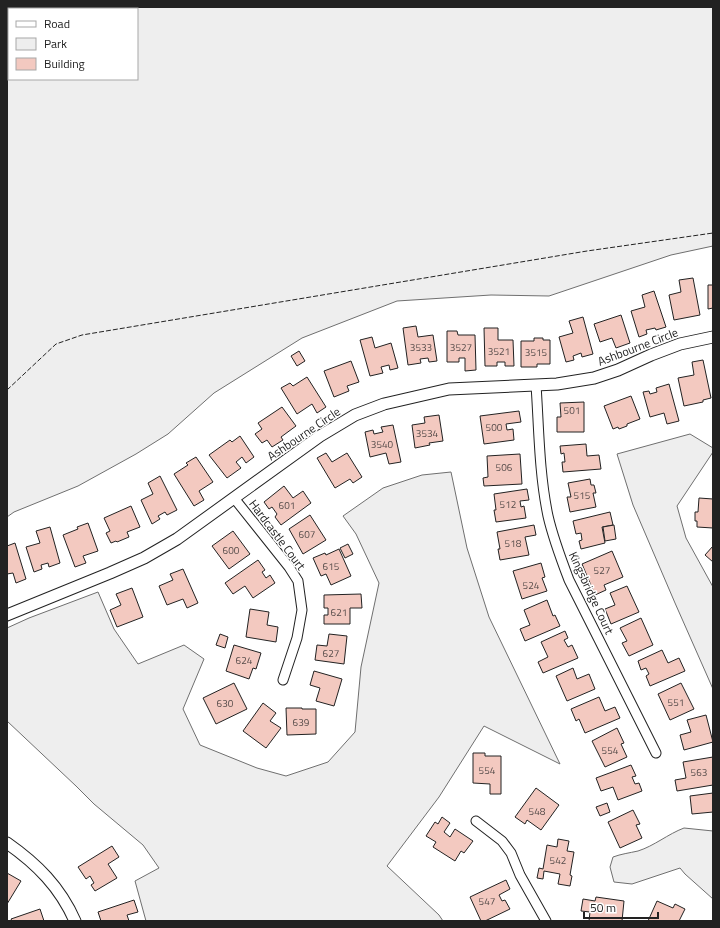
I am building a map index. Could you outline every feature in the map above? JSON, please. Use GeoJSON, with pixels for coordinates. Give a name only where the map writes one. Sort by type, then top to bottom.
{"type":"FeatureCollection","features":[{"type":"Feature","properties":{"kind":"street","name":"Ashbourne Circle"},"geometry":{"type":"LineString","coordinates":[[7,615],[144,558],[177,539],[320,436],[355,416],[384,404],[449,389],[557,384],[594,378],[618,370],[680,344],[713,337]]}},
{"type":"Feature","properties":{"kind":"street","name":"Kingsbridge Court"},"geometry":{"type":"LineString","coordinates":[[536,385],[540,460],[543,485],[548,515],[561,559],[569,580],[656,753]]}},
{"type":"Feature","properties":{"kind":"street","name":"Hardcastle Court"},"geometry":{"type":"LineString","coordinates":[[234,498],[289,567],[298,581],[302,610],[297,638],[283,680]]}},
{"type":"Feature","properties":{"kind":"street"},"geometry":{"type":"LineString","coordinates":[[476,821],[502,841],[546,921]]}},
{"type":"Feature","properties":{"kind":"street"},"geometry":{"type":"LineString","coordinates":[[7,843],[22,853],[43,872],[56,888],[75,921]]}},
{"type":"Feature","properties":{"kind":"green space"},"geometry":{"type":"Polygon","coordinates":[[[7,7],[713,7],[713,246],[671,255],[549,296],[491,295],[397,301],[302,338],[214,393],[168,434],[136,454],[78,486],[14,512],[7,517],[7,7]]]}},
{"type":"Feature","properties":{"kind":"green space"},"geometry":{"type":"Polygon","coordinates":[[[690,434],[713,448],[713,452],[677,506],[686,538],[713,587],[713,689],[633,505],[617,454],[690,434]]]}},
{"type":"Feature","properties":{"kind":"green space"},"geometry":{"type":"Polygon","coordinates":[[[451,472],[467,548],[489,617],[560,764],[484,726],[439,797],[387,866],[439,915],[443,921],[146,921],[135,881],[159,868],[143,845],[94,804],[7,721],[7,628],[29,618],[98,592],[114,629],[138,664],[184,645],[204,659],[183,709],[200,745],[257,768],[286,776],[328,762],[355,732],[361,667],[379,583],[356,534],[343,516],[383,488],[422,475],[451,472]]]}},
{"type":"Feature","properties":{"kind":"green space"},"geometry":{"type":"Polygon","coordinates":[[[684,828],[713,831],[713,899],[680,868],[632,884],[614,882],[610,867],[613,857],[644,849],[684,828]]]}},
{"type":"Feature","properties":{"kind":"building"},"geometry":{"type":"Polygon","coordinates":[[[693,278],[700,315],[674,320],[669,295],[681,292],[679,280],[693,278]]]}},
{"type":"Feature","properties":{"kind":"building"},"geometry":{"type":"Polygon","coordinates":[[[708,285],[713,285],[713,308],[708,309],[708,285]]]}},
{"type":"Feature","properties":{"kind":"building"},"geometry":{"type":"Polygon","coordinates":[[[654,291],[666,327],[656,330],[655,328],[646,330],[647,334],[639,337],[631,311],[645,307],[642,295],[654,291]]]}},
{"type":"Feature","properties":{"kind":"building"},"geometry":{"type":"Polygon","coordinates":[[[621,315],[630,343],[616,348],[612,338],[600,342],[594,324],[621,315]]]}},
{"type":"Feature","properties":{"kind":"building"},"geometry":{"type":"Polygon","coordinates":[[[583,317],[593,354],[582,357],[581,353],[573,356],[574,360],[566,362],[559,337],[573,333],[569,321],[583,317]]]}},
{"type":"Feature","properties":{"kind":"building"},"geometry":{"type":"Polygon","coordinates":[[[416,326],[418,337],[433,335],[437,361],[429,362],[428,358],[420,359],[421,363],[408,365],[403,328],[416,326]]]}},
{"type":"Feature","properties":{"kind":"building"},"geometry":{"type":"Polygon","coordinates":[[[484,328],[498,328],[498,340],[513,340],[514,366],[505,366],[505,362],[497,362],[497,366],[485,366],[484,328]]]}},
{"type":"Feature","properties":{"kind":"building"},"geometry":{"type":"Polygon","coordinates":[[[447,331],[457,331],[458,335],[475,335],[476,370],[465,371],[465,358],[459,358],[459,362],[447,362],[447,331]]]}},
{"type":"Feature","properties":{"kind":"building"},"geometry":{"type":"Polygon","coordinates":[[[372,337],[375,348],[391,343],[398,368],[390,370],[389,365],[381,367],[383,373],[370,376],[360,340],[372,337]]]}},
{"type":"Feature","properties":{"kind":"building"},"geometry":{"type":"Polygon","coordinates":[[[534,338],[550,340],[550,364],[537,364],[537,367],[521,367],[521,341],[534,341],[534,338]]]}},
{"type":"Feature","properties":{"kind":"building"},"geometry":{"type":"Polygon","coordinates":[[[299,351],[305,361],[297,366],[291,356],[299,351]]]}},
{"type":"Feature","properties":{"kind":"building"},"geometry":{"type":"Polygon","coordinates":[[[703,360],[711,398],[703,400],[703,402],[684,406],[678,378],[694,375],[692,362],[703,360]]]}},
{"type":"Feature","properties":{"kind":"building"},"geometry":{"type":"Polygon","coordinates":[[[351,361],[359,382],[347,386],[349,391],[334,397],[324,371],[351,361]]]}},
{"type":"Feature","properties":{"kind":"building"},"geometry":{"type":"Polygon","coordinates":[[[307,377],[326,407],[317,413],[312,404],[297,414],[281,388],[290,383],[293,386],[307,377]]]}},
{"type":"Feature","properties":{"kind":"building"},"geometry":{"type":"Polygon","coordinates":[[[669,384],[679,421],[667,424],[664,413],[650,417],[643,392],[649,391],[650,394],[657,392],[656,388],[669,384]]]}},
{"type":"Feature","properties":{"kind":"building"},"geometry":{"type":"Polygon","coordinates":[[[631,396],[640,419],[619,429],[618,427],[613,429],[604,406],[631,396]]]}},
{"type":"Feature","properties":{"kind":"building"},"geometry":{"type":"Polygon","coordinates":[[[584,402],[584,432],[557,432],[557,417],[561,417],[560,403],[584,402]]]}},
{"type":"Feature","properties":{"kind":"building"},"geometry":{"type":"Polygon","coordinates":[[[282,407],[296,426],[281,437],[283,440],[272,447],[267,440],[262,443],[255,434],[262,429],[258,423],[282,407]]]}},
{"type":"Feature","properties":{"kind":"building"},"geometry":{"type":"Polygon","coordinates":[[[519,411],[521,422],[506,424],[507,430],[513,429],[514,440],[484,444],[480,416],[519,411]]]}},
{"type":"Feature","properties":{"kind":"building"},"geometry":{"type":"Polygon","coordinates":[[[439,415],[443,441],[429,443],[430,445],[415,448],[412,425],[425,423],[424,417],[439,415]]]}},
{"type":"Feature","properties":{"kind":"building"},"geometry":{"type":"Polygon","coordinates":[[[393,425],[401,462],[389,464],[386,453],[370,457],[365,432],[373,430],[374,434],[383,432],[381,427],[393,425]]]}},
{"type":"Feature","properties":{"kind":"building"},"geometry":{"type":"Polygon","coordinates":[[[240,436],[254,457],[246,463],[242,457],[236,462],[241,468],[227,478],[209,455],[230,440],[232,442],[240,436]]]}},
{"type":"Feature","properties":{"kind":"building"},"geometry":{"type":"Polygon","coordinates":[[[586,444],[587,456],[599,455],[601,469],[563,472],[562,462],[565,462],[564,453],[561,454],[560,446],[586,444]]]}},
{"type":"Feature","properties":{"kind":"building"},"geometry":{"type":"Polygon","coordinates":[[[326,453],[332,462],[347,453],[362,477],[353,483],[350,479],[335,488],[317,458],[326,453]]]}},
{"type":"Feature","properties":{"kind":"building"},"geometry":{"type":"Polygon","coordinates":[[[520,454],[522,484],[484,486],[483,478],[488,477],[487,456],[520,454]]]}},
{"type":"Feature","properties":{"kind":"building"},"geometry":{"type":"Polygon","coordinates":[[[196,457],[213,482],[199,491],[204,500],[194,506],[174,474],[188,465],[186,463],[196,457]]]}},
{"type":"Feature","properties":{"kind":"building"},"geometry":{"type":"Polygon","coordinates":[[[160,476],[177,510],[167,515],[165,512],[158,516],[160,519],[152,524],[141,500],[153,494],[148,483],[160,476]]]}},
{"type":"Feature","properties":{"kind":"building"},"geometry":{"type":"Polygon","coordinates":[[[590,479],[591,485],[594,485],[596,493],[593,493],[596,507],[570,512],[567,497],[571,497],[568,483],[590,479]]]}},
{"type":"Feature","properties":{"kind":"building"},"geometry":{"type":"Polygon","coordinates":[[[284,486],[293,498],[303,491],[311,503],[281,525],[275,517],[277,514],[272,507],[269,509],[264,502],[284,486]]]}},
{"type":"Feature","properties":{"kind":"building"},"geometry":{"type":"Polygon","coordinates":[[[527,489],[529,500],[520,501],[521,507],[524,506],[526,518],[496,522],[494,494],[527,489]]]}},
{"type":"Feature","properties":{"kind":"building"},"geometry":{"type":"Polygon","coordinates":[[[699,498],[713,499],[713,528],[697,527],[695,512],[698,512],[699,498]]]}},
{"type":"Feature","properties":{"kind":"building"},"geometry":{"type":"Polygon","coordinates":[[[131,506],[140,527],[127,532],[129,537],[111,543],[106,533],[110,531],[104,518],[131,506]]]}},
{"type":"Feature","properties":{"kind":"building"},"geometry":{"type":"Polygon","coordinates":[[[610,512],[613,525],[602,527],[605,543],[581,549],[579,541],[582,540],[581,533],[576,534],[573,521],[610,512]]]}},
{"type":"Feature","properties":{"kind":"building"},"geometry":{"type":"Polygon","coordinates":[[[310,515],[326,540],[303,554],[289,529],[310,515]]]}},
{"type":"Feature","properties":{"kind":"building"},"geometry":{"type":"Polygon","coordinates":[[[88,523],[98,551],[83,556],[86,563],[75,567],[63,535],[88,523]]]}},
{"type":"Feature","properties":{"kind":"building"},"geometry":{"type":"Polygon","coordinates":[[[534,525],[536,535],[525,537],[529,555],[500,560],[497,532],[534,525]]]}},
{"type":"Feature","properties":{"kind":"building"},"geometry":{"type":"Polygon","coordinates":[[[614,525],[616,539],[605,541],[603,527],[614,525]]]}},
{"type":"Feature","properties":{"kind":"building"},"geometry":{"type":"Polygon","coordinates":[[[50,527],[60,563],[49,567],[48,563],[41,565],[42,569],[34,572],[26,547],[40,543],[36,531],[50,527]]]}},
{"type":"Feature","properties":{"kind":"building"},"geometry":{"type":"Polygon","coordinates":[[[233,531],[250,554],[229,569],[212,546],[233,531]]]}},
{"type":"Feature","properties":{"kind":"building"},"geometry":{"type":"Polygon","coordinates":[[[15,543],[26,579],[16,583],[13,573],[7,574],[7,546],[15,543]]]}},
{"type":"Feature","properties":{"kind":"building"},"geometry":{"type":"Polygon","coordinates":[[[348,544],[353,554],[345,558],[340,548],[348,544]]]}},
{"type":"Feature","properties":{"kind":"building"},"geometry":{"type":"Polygon","coordinates":[[[713,546],[713,562],[705,555],[713,546]]]}},
{"type":"Feature","properties":{"kind":"building"},"geometry":{"type":"Polygon","coordinates":[[[339,549],[351,576],[331,585],[326,574],[321,576],[313,558],[325,553],[326,555],[339,549]]]}},
{"type":"Feature","properties":{"kind":"building"},"geometry":{"type":"Polygon","coordinates":[[[612,551],[623,577],[604,585],[606,590],[595,595],[582,564],[612,551]]]}},
{"type":"Feature","properties":{"kind":"building"},"geometry":{"type":"Polygon","coordinates":[[[258,560],[265,570],[262,572],[266,578],[270,575],[275,583],[253,598],[245,586],[233,594],[225,583],[258,560]]]}},
{"type":"Feature","properties":{"kind":"building"},"geometry":{"type":"Polygon","coordinates":[[[541,563],[545,577],[542,578],[547,591],[522,599],[513,571],[541,563]]]}},
{"type":"Feature","properties":{"kind":"building"},"geometry":{"type":"Polygon","coordinates":[[[183,569],[198,603],[187,608],[183,599],[167,605],[159,586],[173,580],[170,574],[183,569]]]}},
{"type":"Feature","properties":{"kind":"building"},"geometry":{"type":"Polygon","coordinates":[[[627,586],[639,612],[611,624],[605,609],[615,605],[610,593],[627,586]]]}},
{"type":"Feature","properties":{"kind":"building"},"geometry":{"type":"Polygon","coordinates":[[[132,588],[143,617],[117,627],[110,610],[121,605],[116,594],[132,588]]]}},
{"type":"Feature","properties":{"kind":"building"},"geometry":{"type":"Polygon","coordinates":[[[361,594],[362,608],[350,608],[350,624],[324,624],[324,615],[328,615],[328,608],[324,608],[324,595],[361,594]]]}},
{"type":"Feature","properties":{"kind":"building"},"geometry":{"type":"Polygon","coordinates":[[[547,600],[553,616],[555,615],[560,626],[525,641],[520,629],[530,625],[524,610],[547,600]]]}},
{"type":"Feature","properties":{"kind":"building"},"geometry":{"type":"Polygon","coordinates":[[[250,609],[269,612],[267,625],[278,627],[276,642],[246,637],[250,609]]]}},
{"type":"Feature","properties":{"kind":"building"},"geometry":{"type":"Polygon","coordinates":[[[641,618],[653,645],[629,656],[622,643],[627,641],[620,628],[641,618]]]}},
{"type":"Feature","properties":{"kind":"building"},"geometry":{"type":"Polygon","coordinates":[[[565,631],[568,638],[564,640],[568,647],[572,645],[578,658],[543,673],[538,662],[548,657],[541,642],[565,631]]]}},
{"type":"Feature","properties":{"kind":"building"},"geometry":{"type":"Polygon","coordinates":[[[220,634],[228,637],[225,648],[216,645],[220,634]]]}},
{"type":"Feature","properties":{"kind":"building"},"geometry":{"type":"Polygon","coordinates":[[[329,634],[347,636],[344,664],[315,660],[317,645],[327,646],[329,634]]]}},
{"type":"Feature","properties":{"kind":"building"},"geometry":{"type":"Polygon","coordinates":[[[234,645],[261,653],[256,669],[253,668],[249,679],[226,671],[234,645]]]}},
{"type":"Feature","properties":{"kind":"building"},"geometry":{"type":"Polygon","coordinates":[[[662,650],[668,663],[679,658],[685,671],[650,686],[646,676],[649,674],[646,668],[641,670],[638,661],[662,650]]]}},
{"type":"Feature","properties":{"kind":"building"},"geometry":{"type":"Polygon","coordinates":[[[573,668],[577,679],[589,674],[595,689],[567,701],[556,676],[573,668]]]}},
{"type":"Feature","properties":{"kind":"building"},"geometry":{"type":"Polygon","coordinates":[[[314,671],[342,679],[334,706],[316,701],[320,688],[310,685],[314,671]]]}},
{"type":"Feature","properties":{"kind":"building"},"geometry":{"type":"Polygon","coordinates":[[[234,683],[247,709],[216,724],[203,698],[234,683]]]}},
{"type":"Feature","properties":{"kind":"building"},"geometry":{"type":"Polygon","coordinates":[[[681,683],[694,709],[670,720],[658,694],[681,683]]]}},
{"type":"Feature","properties":{"kind":"building"},"geometry":{"type":"Polygon","coordinates":[[[599,697],[605,711],[615,707],[620,718],[585,733],[579,719],[576,721],[571,709],[599,697]]]}},
{"type":"Feature","properties":{"kind":"building"},"geometry":{"type":"Polygon","coordinates":[[[263,703],[276,713],[270,721],[281,728],[266,748],[243,731],[263,703]]]}},
{"type":"Feature","properties":{"kind":"building"},"geometry":{"type":"Polygon","coordinates":[[[286,708],[316,709],[316,734],[287,735],[286,708]]]}},
{"type":"Feature","properties":{"kind":"building"},"geometry":{"type":"Polygon","coordinates":[[[706,715],[713,742],[684,750],[680,735],[691,732],[687,720],[706,715]]]}},
{"type":"Feature","properties":{"kind":"building"},"geometry":{"type":"Polygon","coordinates":[[[617,728],[624,743],[621,744],[627,757],[605,767],[592,741],[617,728]]]}},
{"type":"Feature","properties":{"kind":"building"},"geometry":{"type":"Polygon","coordinates":[[[473,753],[485,753],[485,756],[501,756],[501,794],[490,794],[490,784],[473,783],[473,753]]]}},
{"type":"Feature","properties":{"kind":"building"},"geometry":{"type":"Polygon","coordinates":[[[713,757],[713,785],[677,791],[675,780],[686,778],[683,762],[713,757]]]}},
{"type":"Feature","properties":{"kind":"building"},"geometry":{"type":"Polygon","coordinates":[[[631,765],[636,776],[632,777],[635,784],[639,783],[642,791],[618,800],[613,787],[601,791],[596,778],[631,765]]]}},
{"type":"Feature","properties":{"kind":"building"},"geometry":{"type":"Polygon","coordinates":[[[536,788],[559,805],[541,830],[527,820],[525,824],[515,817],[536,788]]]}},
{"type":"Feature","properties":{"kind":"building"},"geometry":{"type":"Polygon","coordinates":[[[713,793],[713,812],[692,814],[690,796],[713,793]]]}},
{"type":"Feature","properties":{"kind":"building"},"geometry":{"type":"Polygon","coordinates":[[[607,803],[610,812],[600,816],[596,807],[607,803]]]}},
{"type":"Feature","properties":{"kind":"building"},"geometry":{"type":"Polygon","coordinates":[[[633,810],[640,824],[636,825],[642,838],[620,848],[608,822],[633,810]]]}},
{"type":"Feature","properties":{"kind":"building"},"geometry":{"type":"Polygon","coordinates":[[[442,817],[450,823],[444,832],[450,837],[455,829],[473,841],[464,853],[461,851],[455,861],[433,847],[436,842],[426,836],[435,822],[438,824],[442,817]]]}},
{"type":"Feature","properties":{"kind":"building"},"geometry":{"type":"Polygon","coordinates":[[[558,839],[569,841],[567,851],[574,852],[570,875],[572,876],[570,886],[558,884],[560,874],[544,871],[543,879],[537,878],[539,868],[543,869],[547,845],[557,847],[558,839]]]}},
{"type":"Feature","properties":{"kind":"building"},"geometry":{"type":"Polygon","coordinates":[[[112,846],[119,857],[108,864],[117,878],[95,891],[91,885],[94,883],[90,876],[86,879],[78,867],[112,846]]]}},
{"type":"Feature","properties":{"kind":"building"},"geometry":{"type":"Polygon","coordinates":[[[7,873],[21,881],[7,904],[7,873]]]}},
{"type":"Feature","properties":{"kind":"building"},"geometry":{"type":"Polygon","coordinates":[[[506,880],[510,889],[499,895],[502,901],[505,900],[510,909],[485,921],[481,921],[470,897],[506,880]]]}},
{"type":"Feature","properties":{"kind":"building"},"geometry":{"type":"Polygon","coordinates":[[[596,897],[624,901],[622,921],[589,921],[590,912],[581,911],[583,899],[595,901],[596,897]]]}},
{"type":"Feature","properties":{"kind":"building"},"geometry":{"type":"Polygon","coordinates":[[[134,900],[138,912],[127,915],[129,921],[101,921],[98,912],[134,900]]]}},
{"type":"Feature","properties":{"kind":"building"},"geometry":{"type":"Polygon","coordinates":[[[657,901],[673,908],[675,904],[685,909],[679,921],[648,921],[657,901]]]}},
{"type":"Feature","properties":{"kind":"building"},"geometry":{"type":"Polygon","coordinates":[[[40,909],[44,921],[12,921],[11,919],[40,909]]]}},
{"type":"Feature","properties":{"kind":"fence"},"geometry":{"type":"LineString","coordinates":[[7,390],[56,344],[82,335],[587,251],[713,233]]}}]}
